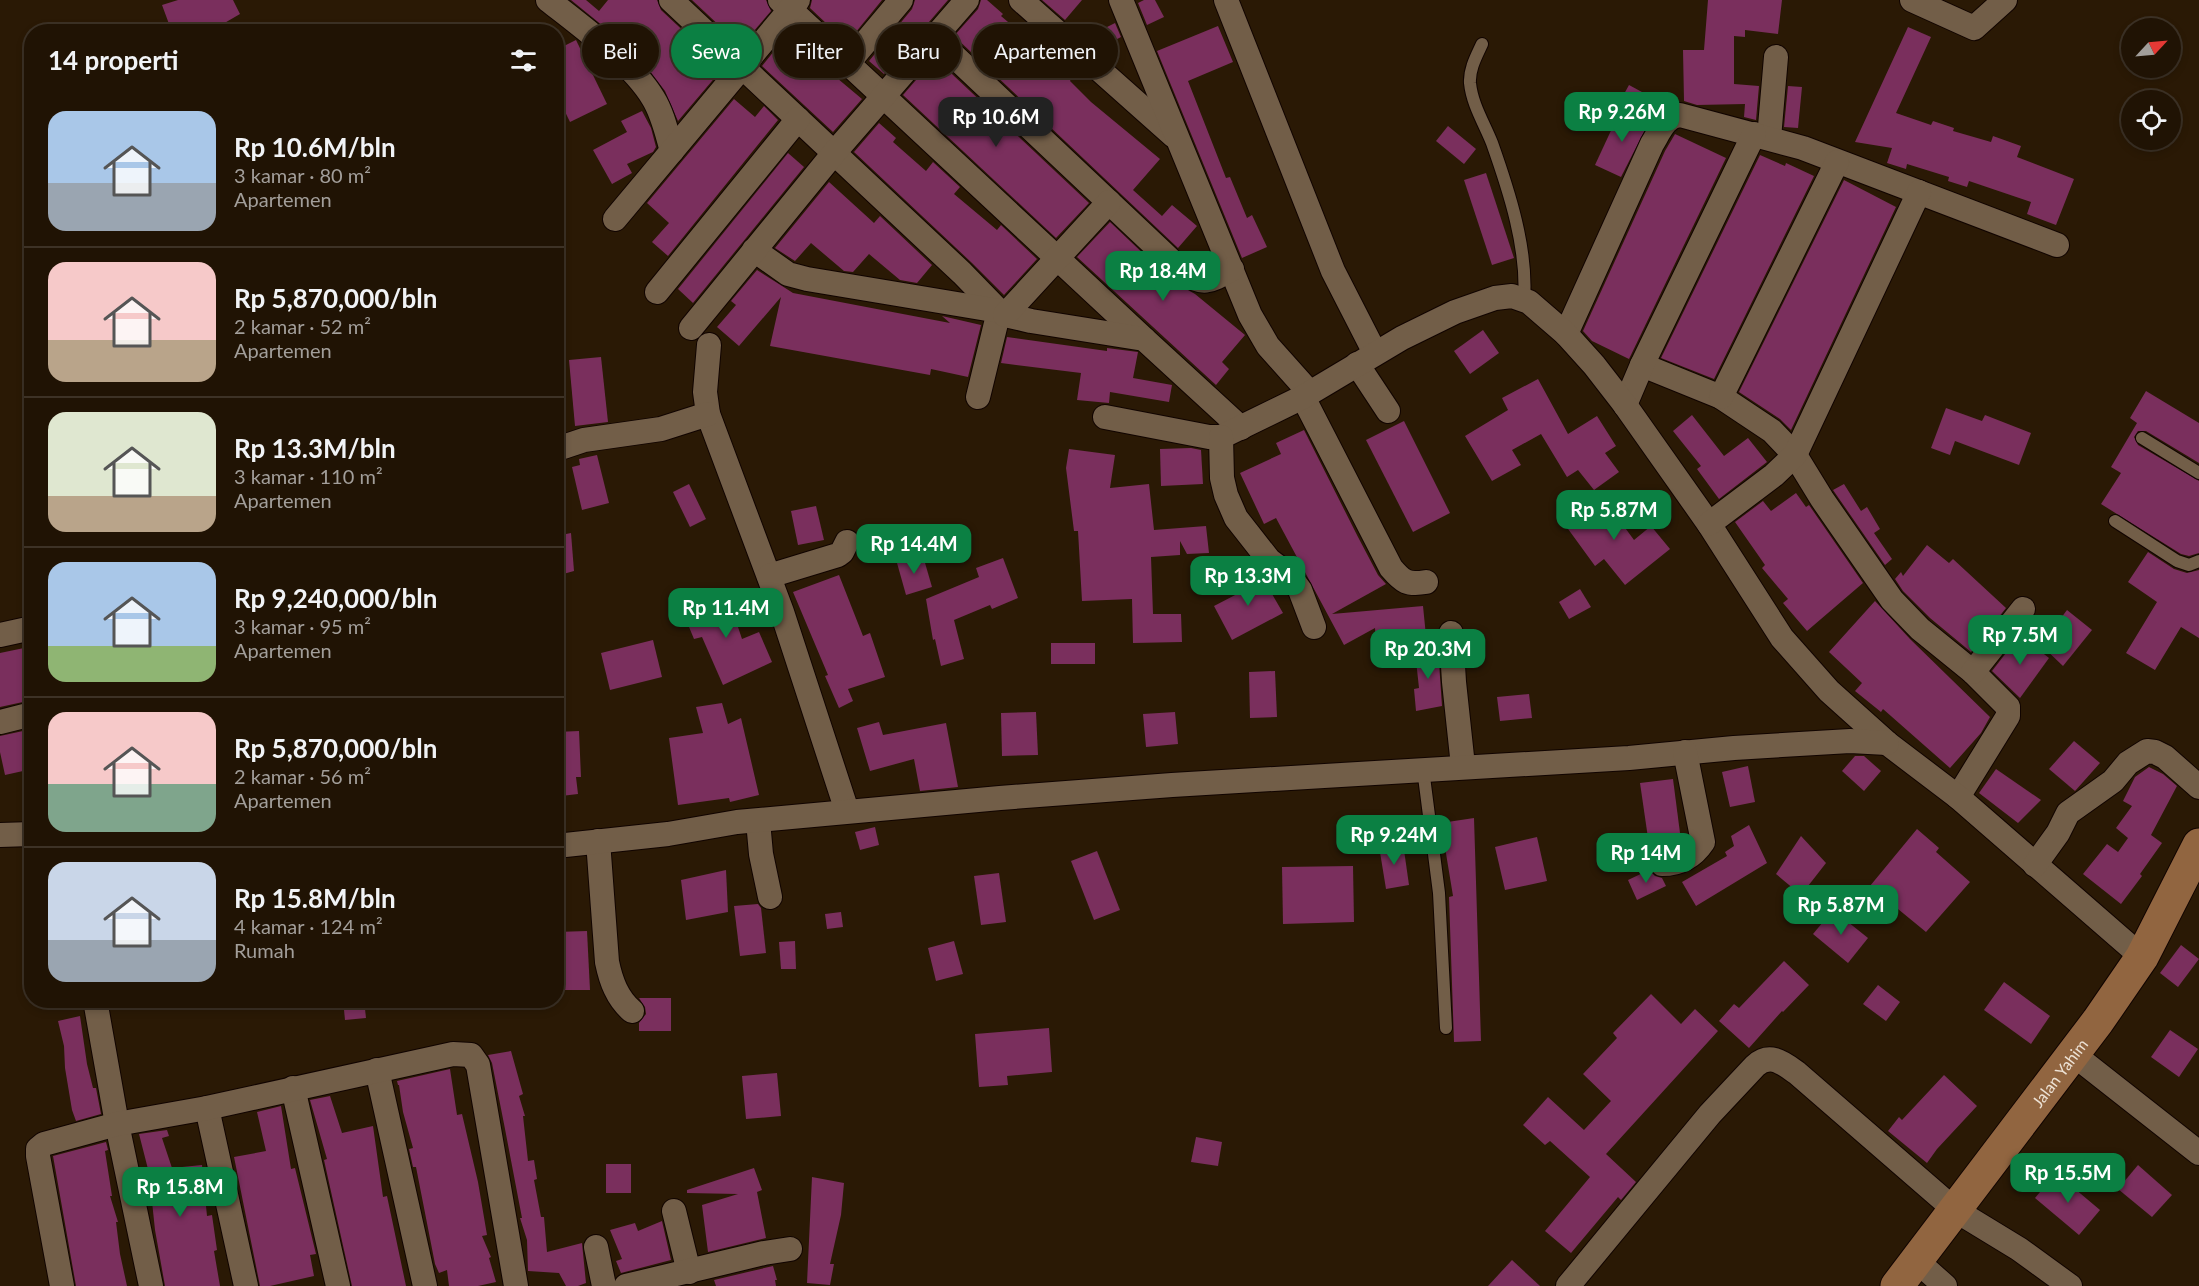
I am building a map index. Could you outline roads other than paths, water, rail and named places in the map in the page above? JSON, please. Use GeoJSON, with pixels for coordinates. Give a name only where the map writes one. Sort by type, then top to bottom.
{"type":"FeatureCollection","features":[{"type":"Feature","properties":{"kind":"street"},"geometry":{"type":"LineString","coordinates":[[548,0],[614,55],[645,88],[661,115],[672,151]]}},
{"type":"Feature","properties":{"kind":"street"},"geometry":{"type":"LineString","coordinates":[[670,0],[695,24]]}},
{"type":"Feature","properties":{"kind":"street"},"geometry":{"type":"LineString","coordinates":[[864,44],[902,0]]}},
{"type":"Feature","properties":{"kind":"street"},"geometry":{"type":"LineString","coordinates":[[947,24],[967,0]]}},
{"type":"Feature","properties":{"kind":"street"},"geometry":{"type":"LineString","coordinates":[[1021,0],[1178,140]]}},
{"type":"Feature","properties":{"kind":"street"},"geometry":{"type":"LineString","coordinates":[[1121,0],[1250,315],[1268,346],[1307,395],[1391,568],[1401,580],[1413,584],[1426,582]]}},
{"type":"Feature","properties":{"kind":"street"},"geometry":{"type":"LineString","coordinates":[[1226,0],[1388,411]]}},
{"type":"Feature","properties":{"kind":"street"},"geometry":{"type":"LineString","coordinates":[[1912,0],[1974,28],[2005,0]]}},
{"type":"Feature","properties":{"kind":"street"},"geometry":{"type":"LineString","coordinates":[[762,40],[789,3],[810,24]]}},
{"type":"Feature","properties":{"kind":"street"},"geometry":{"type":"LineString","coordinates":[[1625,405],[1642,365],[1761,136],[1776,57]]}},
{"type":"Feature","properties":{"kind":"street"},"geometry":{"type":"LineString","coordinates":[[961,63],[1174,265],[1192,279],[1210,281],[1232,269]]}},
{"type":"Feature","properties":{"kind":"street"},"geometry":{"type":"LineString","coordinates":[[615,219],[733,78]]}},
{"type":"Feature","properties":{"kind":"street"},"geometry":{"type":"LineString","coordinates":[[752,78],[1002,313]]}},
{"type":"Feature","properties":{"kind":"street"},"geometry":{"type":"LineString","coordinates":[[864,78],[1144,339],[1231,432]]}},
{"type":"Feature","properties":{"kind":"street"},"geometry":{"type":"LineString","coordinates":[[691,327],[834,153],[900,78]]}},
{"type":"Feature","properties":{"kind":"street"},"geometry":{"type":"LineString","coordinates":[[1566,334],[1652,144],[1668,119],[1680,115],[1803,148],[2057,245]]}},
{"type":"Feature","properties":{"kind":"street"},"geometry":{"type":"LineString","coordinates":[[657,292],[798,119]]}},
{"type":"Feature","properties":{"kind":"street"},"geometry":{"type":"LineString","coordinates":[[1721,397],[1837,162]]}},
{"type":"Feature","properties":{"kind":"street"},"geometry":{"type":"LineString","coordinates":[[1709,524],[1774,475],[1795,455],[1919,192]]}},
{"type":"Feature","properties":{"kind":"street"},"geometry":{"type":"LineString","coordinates":[[978,397],[1002,313],[1059,259],[1109,202]]}},
{"type":"Feature","properties":{"kind":"street"},"geometry":{"type":"LineString","coordinates":[[754,250],[776,267],[797,276],[1144,339]]}},
{"type":"Feature","properties":{"kind":"street"},"geometry":{"type":"LineString","coordinates":[[1105,417],[1209,437],[1231,432],[1307,395],[1366,359],[1455,312],[1495,298],[1512,296],[1524,300],[1545,314],[1594,365],[1709,524],[1782,638],[1829,691],[1887,743],[1958,797],[2142,957]]}},
{"type":"Feature","properties":{"kind":"street"},"geometry":{"type":"LineString","coordinates":[[709,345],[705,392],[708,414],[809,688],[848,811]]}},
{"type":"Feature","properties":{"kind":"street"},"geometry":{"type":"LineString","coordinates":[[1642,365],[1721,397],[1772,431],[1795,455],[1822,499],[1892,600],[1920,629],[1973,672],[2004,701],[2008,707],[2008,716],[1958,797]]}},
{"type":"Feature","properties":{"kind":"street"},"geometry":{"type":"LineString","coordinates":[[564,447],[584,440],[661,429],[708,414]]}},
{"type":"Feature","properties":{"kind":"street"},"geometry":{"type":"LineString","coordinates":[[1231,432],[1222,478],[1226,495],[1236,518],[1269,560],[1289,575],[1300,590],[1314,627]]}},
{"type":"Feature","properties":{"kind":"street"},"geometry":{"type":"LineString","coordinates":[[769,576],[838,555],[847,542]]}},
{"type":"Feature","properties":{"kind":"street"},"geometry":{"type":"LineString","coordinates":[[1973,672],[2023,609]]}},
{"type":"Feature","properties":{"kind":"street"},"geometry":{"type":"LineString","coordinates":[[0,635],[24,630]]}},
{"type":"Feature","properties":{"kind":"street"},"geometry":{"type":"LineString","coordinates":[[1452,633],[1454,682],[1463,766]]}},
{"type":"Feature","properties":{"kind":"street"},"geometry":{"type":"LineString","coordinates":[[0,722],[24,716]]}},
{"type":"Feature","properties":{"kind":"street"},"geometry":{"type":"LineString","coordinates":[[564,845],[668,834],[736,822],[1161,786],[1463,766],[1629,758],[1850,741],[1887,743]]}},
{"type":"Feature","properties":{"kind":"street"},"geometry":{"type":"LineString","coordinates":[[1662,864],[1679,862],[1698,850],[1703,843],[1684,752]]}},
{"type":"Feature","properties":{"kind":"street"},"geometry":{"type":"LineString","coordinates":[[2036,865],[2058,833],[2068,813],[2113,781],[2128,763],[2137,757],[2148,752],[2155,752],[2199,787]]}},
{"type":"Feature","properties":{"kind":"street"},"geometry":{"type":"LineString","coordinates":[[758,821],[761,854],[770,897]]}},
{"type":"Feature","properties":{"kind":"street"},"geometry":{"type":"LineString","coordinates":[[0,835],[24,834]]}},
{"type":"Feature","properties":{"kind":"street"},"geometry":{"type":"LineString","coordinates":[[598,842],[607,962],[611,980],[632,1011]]}},
{"type":"Feature","properties":{"kind":"street","name":"Jalan Yahim"},"geometry":{"type":"LineString","coordinates":[[1908,1274],[2073,1054],[2142,957],[2199,845]]}},
{"type":"Feature","properties":{"kind":"street"},"geometry":{"type":"LineString","coordinates":[[96,1008],[117,1124],[151,1286]]}},
{"type":"Feature","properties":{"kind":"street"},"geometry":{"type":"LineString","coordinates":[[62,1286],[38,1149],[44,1144],[117,1124],[207,1108],[453,1054],[471,1055],[476,1059],[516,1286]]}},
{"type":"Feature","properties":{"kind":"street"},"geometry":{"type":"LineString","coordinates":[[2073,1054],[2199,1153]]}},
{"type":"Feature","properties":{"kind":"street"},"geometry":{"type":"LineString","coordinates":[[1568,1286],[1710,1114],[1761,1060],[1768,1058],[1782,1062],[1797,1073],[1955,1210],[2019,1249],[2070,1286]]}},
{"type":"Feature","properties":{"kind":"street"},"geometry":{"type":"LineString","coordinates":[[377,1070],[425,1286]]}},
{"type":"Feature","properties":{"kind":"street"},"geometry":{"type":"LineString","coordinates":[[293,1088],[338,1286]]}},
{"type":"Feature","properties":{"kind":"street"},"geometry":{"type":"LineString","coordinates":[[207,1108],[246,1286]]}},
{"type":"Feature","properties":{"kind":"street"},"geometry":{"type":"LineString","coordinates":[[674,1211],[696,1276]]}},
{"type":"Feature","properties":{"kind":"street"},"geometry":{"type":"LineString","coordinates":[[597,1247],[604,1286]]}},
{"type":"Feature","properties":{"kind":"street"},"geometry":{"type":"LineString","coordinates":[[626,1286],[696,1276],[764,1253],[790,1249]]}},
{"type":"Feature","properties":{"kind":"street"},"geometry":{"type":"LineString","coordinates":[[1908,1274],[1944,1286]]}},
{"type":"Feature","properties":{"kind":"lane"},"geometry":{"type":"LineString","coordinates":[[1482,44],[1473,64],[1470,80],[1477,110],[1508,191],[1526,278],[1524,300]]}},
{"type":"Feature","properties":{"kind":"lane"},"geometry":{"type":"LineString","coordinates":[[2142,438],[2199,473]]}},
{"type":"Feature","properties":{"kind":"lane"},"geometry":{"type":"LineString","coordinates":[[2115,521],[2177,561],[2189,565],[2199,561]]}},
{"type":"Feature","properties":{"kind":"lane"},"geometry":{"type":"LineString","coordinates":[[1423,769],[1439,893],[1446,1028]]}}]}
